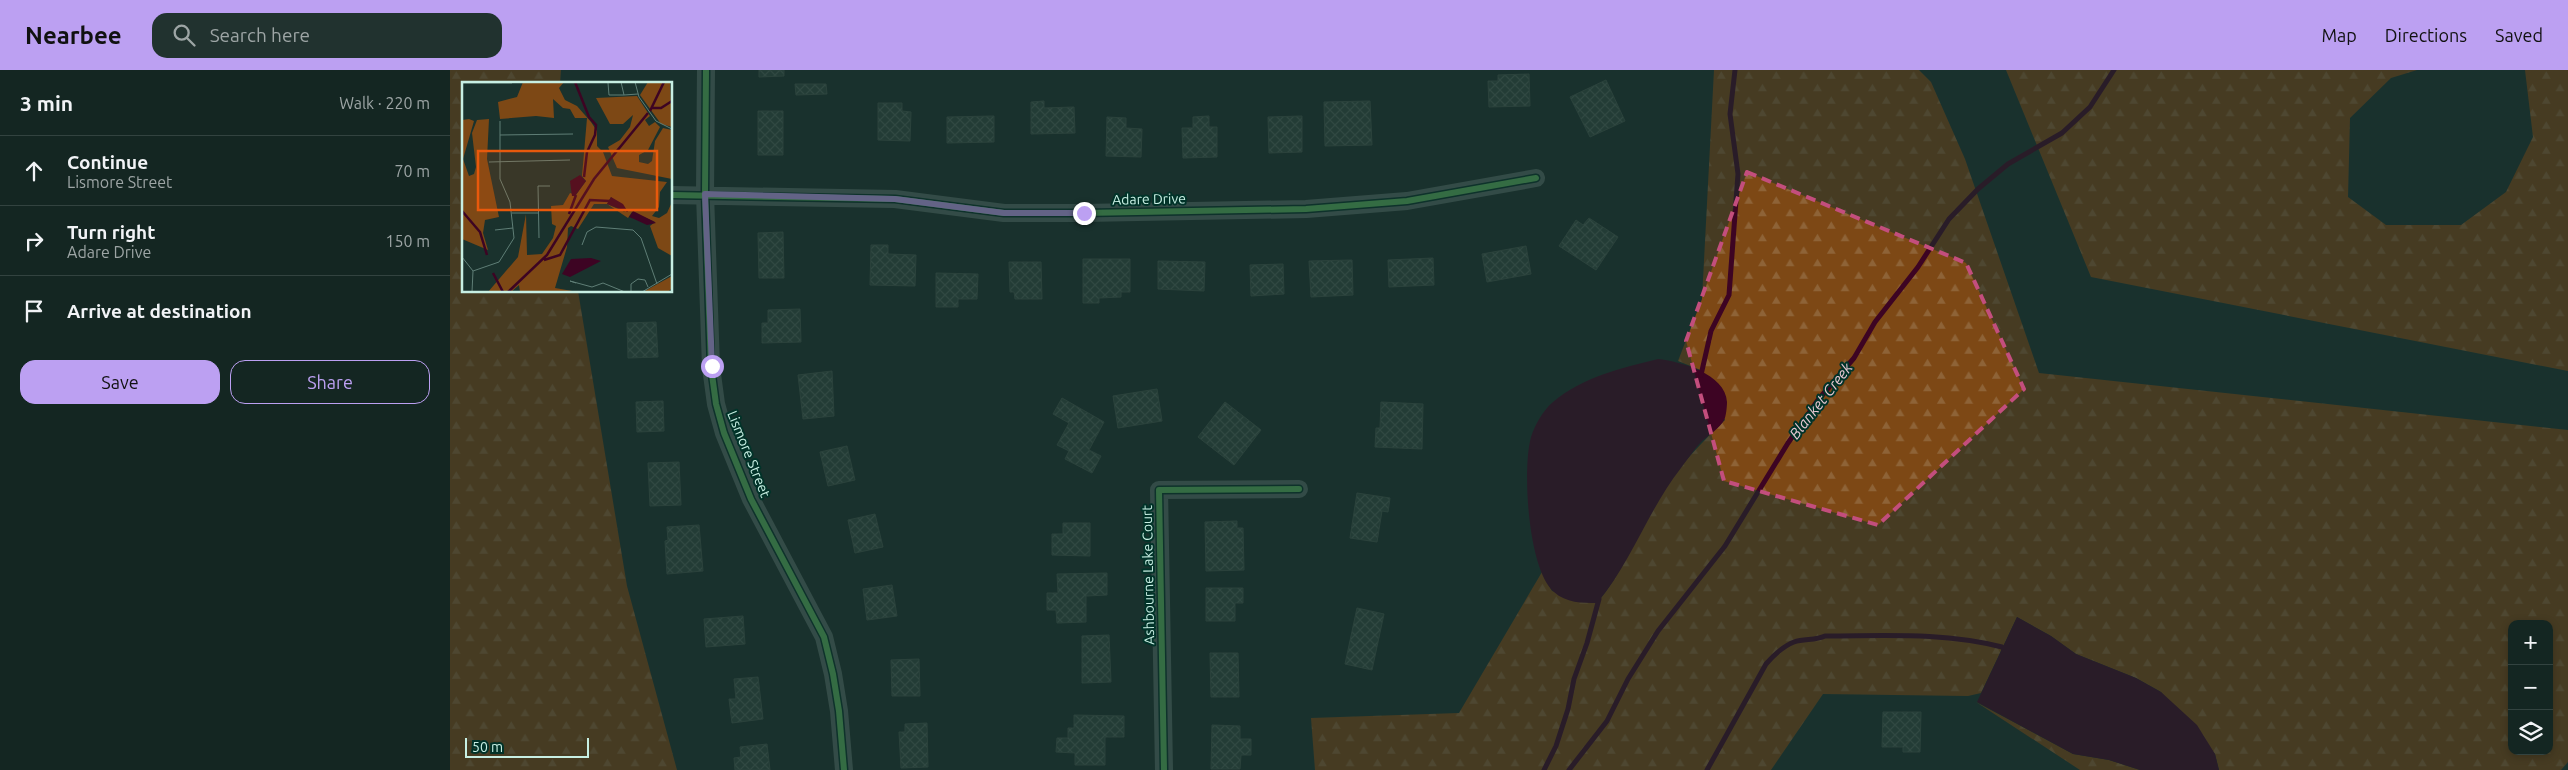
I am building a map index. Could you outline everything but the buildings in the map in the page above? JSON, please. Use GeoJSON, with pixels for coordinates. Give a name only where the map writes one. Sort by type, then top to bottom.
{"type":"FeatureCollection","features":[{"type":"Feature","properties":{"kind":"street","name":"Lismore Street"},"geometry":{"type":"LineString","coordinates":[[706,70],[705,194],[712,366],[716,404],[724,434],[752,499],[824,637],[839,711],[844,770]]}},
{"type":"Feature","properties":{"kind":"street","name":"Adare Drive"},"geometry":{"type":"LineString","coordinates":[[672,195],[705,194],[895,199],[1004,213],[1297,209],[1408,201],[1536,178]]}},
{"type":"Feature","properties":{"kind":"street","name":"Ashbourne Lake Court"},"geometry":{"type":"LineString","coordinates":[[1164,770],[1159,490],[1299,488]]}},
{"type":"Feature","properties":{"kind":"highlighted area"},"geometry":{"type":"Polygon","coordinates":[[[1747,172],[1966,263],[2024,389],[1878,525],[1724,481],[1686,341],[1747,172]]]}},
{"type":"Feature","properties":{"kind":"green space"},"geometry":{"type":"Polygon","coordinates":[[[450,70],[561,70],[560,82],[462,82],[462,292],[578,292],[627,586],[677,770],[450,770],[450,70]]]}},
{"type":"Feature","properties":{"kind":"green space"},"geometry":{"type":"Polygon","coordinates":[[[1714,70],[1919,70],[1931,82],[1965,159],[2039,373],[2568,430],[2568,762],[2561,770],[2219,770],[2215,754],[2161,692],[2136,678],[2076,654],[2051,636],[2017,617],[1981,693],[1968,696],[1823,694],[1771,770],[1315,770],[1311,718],[1459,713],[1542,572],[1552,591],[1597,603],[1616,577],[1661,493],[1675,473],[1725,420],[1703,371],[1678,361],[1702,299],[1714,70]]]}},
{"type":"Feature","properties":{"kind":"green space"},"geometry":{"type":"Polygon","coordinates":[[[2006,70],[2417,70],[2391,78],[2350,118],[2348,197],[2386,225],[2461,225],[2506,192],[2533,137],[2525,70],[2568,70],[2568,371],[2091,277],[2006,70]]]}},
{"type":"Feature","properties":{"kind":"green space"},"geometry":{"type":"Polygon","coordinates":[[[1976,702],[2073,754],[2109,760],[2140,770],[2080,770],[1976,702]]]}},
{"type":"Feature","properties":{"kind":"shaded area"},"geometry":{"type":"Polygon","coordinates":[[[1658,359],[1689,366],[1719,384],[1725,392],[1727,402],[1725,419],[1720,426],[1696,447],[1669,484],[1620,571],[1597,603],[1569,600],[1554,592],[1545,580],[1538,563],[1533,542],[1527,494],[1528,452],[1532,433],[1546,409],[1565,393],[1603,374],[1658,359]]]}},
{"type":"Feature","properties":{"kind":"shaded area"},"geometry":{"type":"Polygon","coordinates":[[[2017,617],[2051,636],[2076,654],[2136,678],[2161,692],[2197,725],[2215,754],[2219,770],[2140,770],[2109,760],[2073,754],[1977,702],[2017,617]]]}},
{"type":"Feature","properties":{"kind":"waterway"},"geometry":{"type":"LineString","coordinates":[[1701,375],[1711,331],[1729,295],[1738,174],[1730,114],[1735,70]]}},
{"type":"Feature","properties":{"kind":"waterway","name":"Blanket Creek"},"geometry":{"type":"LineString","coordinates":[[1569,770],[1607,721],[1628,679],[1658,631],[1725,546],[1788,443],[1818,400],[1854,358],[1875,322],[1918,267],[1949,219],[1978,189],[2008,164],[2062,133],[2090,107],[2114,70]]}},
{"type":"Feature","properties":{"kind":"waterway"},"geometry":{"type":"LineString","coordinates":[[1544,770],[1556,746],[1568,709],[1574,679],[1587,643],[1599,599]]}},
{"type":"Feature","properties":{"kind":"waterway"},"geometry":{"type":"LineString","coordinates":[[1707,770],[1766,664],[1779,651],[1794,642],[1825,636],[1914,636],[1980,642],[2002,647],[2006,651]]}},
{"type":"Feature","properties":{"kind":"cycle path"},"geometry":{"type":"LineString","coordinates":[[706,70],[705,194],[711,367],[716,404],[724,433],[751,499],[824,637],[839,711],[844,770]]}},
{"type":"Feature","properties":{"kind":"cycle path"},"geometry":{"type":"LineString","coordinates":[[672,195],[895,199],[1004,213],[1306,209],[1407,201],[1536,178]]}},
{"type":"Feature","properties":{"kind":"cycle path"},"geometry":{"type":"LineString","coordinates":[[1164,770],[1159,490],[1299,489]]}},
{"type":"Feature","properties":{"kind":"route"},"geometry":{"type":"LineString","coordinates":[[712,366],[705,194],[895,199],[1004,213],[1084,213]]}}]}
